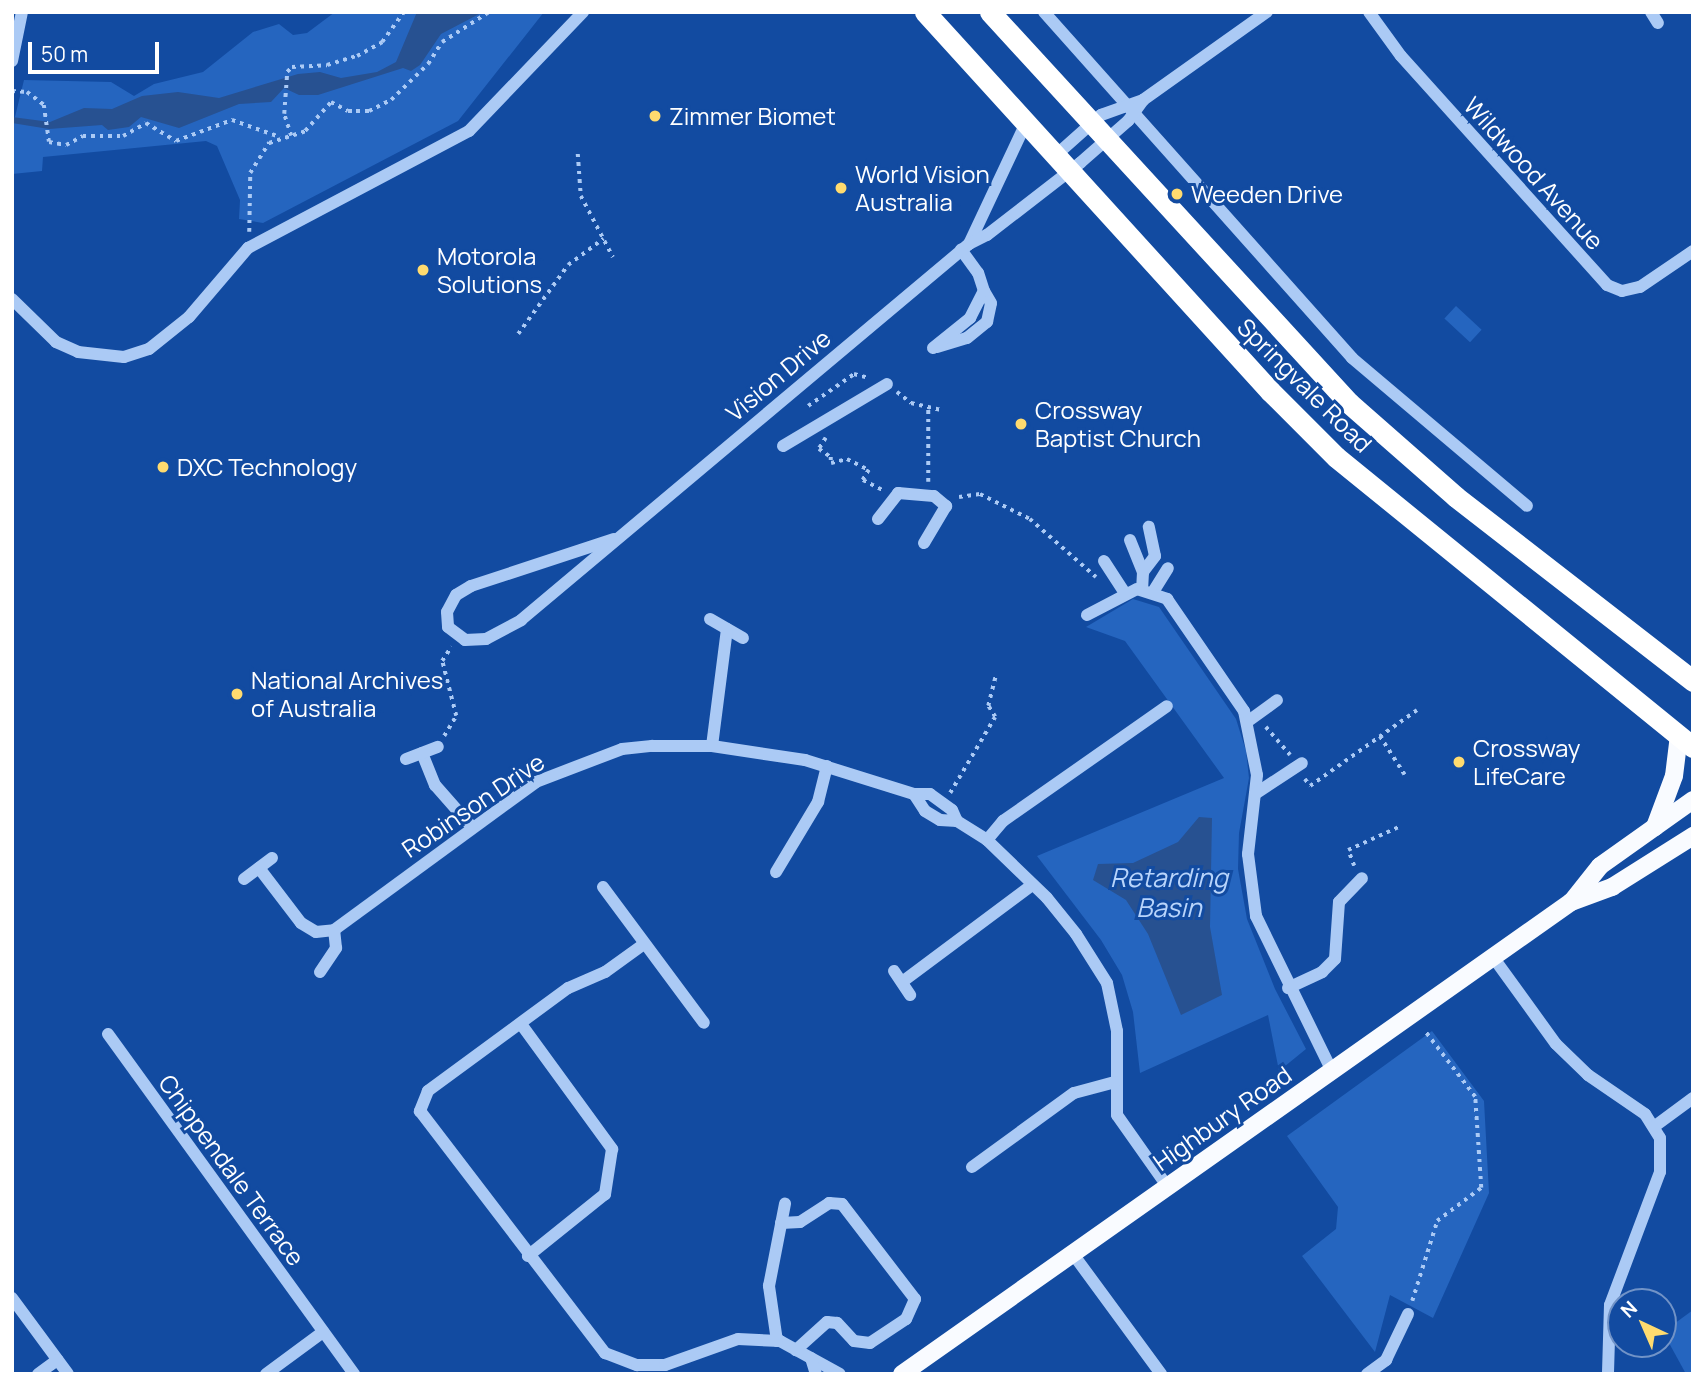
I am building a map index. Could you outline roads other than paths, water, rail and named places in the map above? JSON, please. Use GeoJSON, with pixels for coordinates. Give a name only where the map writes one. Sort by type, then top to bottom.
{"type":"FeatureCollection","features":[{"type":"Feature","properties":{"kind":"highway","name":"Springvale Road"},"geometry":{"type":"LineString","coordinates":[[925,12],[1270,391],[1344,463],[1686,741]]}},
{"type":"Feature","properties":{"kind":"highway","name":"Springvale Road"},"geometry":{"type":"LineString","coordinates":[[990,12],[1367,420],[1448,491],[1693,681]]}},
{"type":"Feature","properties":{"kind":"main road"},"geometry":{"type":"LineString","coordinates":[[1655,827],[1686,741]]}},
{"type":"Feature","properties":{"kind":"main road","name":"Highbury Road"},"geometry":{"type":"LineString","coordinates":[[1571,902],[1600,866],[1693,800]]}},
{"type":"Feature","properties":{"kind":"main road","name":"Highbury Road"},"geometry":{"type":"LineString","coordinates":[[902,1374],[1571,902],[1612,887],[1692,837]]}},
{"type":"Feature","properties":{"kind":"street"},"geometry":{"type":"LineString","coordinates":[[12,61],[22,12]]}},
{"type":"Feature","properties":{"kind":"street"},"geometry":{"type":"LineString","coordinates":[[12,299],[66,348],[102,357],[124,357],[149,349],[174,331],[248,248],[469,131],[583,12]]}},
{"type":"Feature","properties":{"kind":"street"},"geometry":{"type":"LineString","coordinates":[[1044,12],[1358,364],[1527,506]]}},
{"type":"Feature","properties":{"kind":"street"},"geometry":{"type":"LineString","coordinates":[[1062,164],[1091,124],[1143,100],[1267,12]]}},
{"type":"Feature","properties":{"kind":"street","name":"Wildwood Avenue"},"geometry":{"type":"LineString","coordinates":[[1369,12],[1401,56],[1606,285],[1622,291],[1640,287],[1693,251]]}},
{"type":"Feature","properties":{"kind":"street"},"geometry":{"type":"LineString","coordinates":[[1062,164],[1106,140],[1130,108]]}},
{"type":"Feature","properties":{"kind":"street","name":"Vision Drive"},"geometry":{"type":"LineString","coordinates":[[965,247],[1026,123]]}},
{"type":"Feature","properties":{"kind":"street","name":"Vision Drive"},"geometry":{"type":"LineString","coordinates":[[614,539],[463,590],[447,612],[448,627],[458,636],[485,639],[522,620],[614,539],[965,247],[987,235],[1062,164]]}},
{"type":"Feature","properties":{"kind":"street"},"geometry":{"type":"LineString","coordinates":[[933,348],[970,318],[984,291],[965,247]]}},
{"type":"Feature","properties":{"kind":"street"},"geometry":{"type":"LineString","coordinates":[[783,446],[887,384]]}},
{"type":"Feature","properties":{"kind":"street"},"geometry":{"type":"LineString","coordinates":[[878,519],[898,493],[934,496],[946,506],[924,543]]}},
{"type":"Feature","properties":{"kind":"street"},"geometry":{"type":"LineString","coordinates":[[1143,572],[1155,556],[1149,527]]}},
{"type":"Feature","properties":{"kind":"street"},"geometry":{"type":"LineString","coordinates":[[1130,540],[1148,591]]}},
{"type":"Feature","properties":{"kind":"street"},"geometry":{"type":"LineString","coordinates":[[1104,561],[1123,589]]}},
{"type":"Feature","properties":{"kind":"street"},"geometry":{"type":"LineString","coordinates":[[1148,591],[1168,568]]}},
{"type":"Feature","properties":{"kind":"street"},"geometry":{"type":"LineString","coordinates":[[1087,615],[1123,589],[1148,591],[1167,599],[1247,722],[1255,764],[1255,794],[1248,854],[1256,916],[1288,988],[1332,1071]]}},
{"type":"Feature","properties":{"kind":"street"},"geometry":{"type":"LineString","coordinates":[[710,619],[743,638]]}},
{"type":"Feature","properties":{"kind":"street"},"geometry":{"type":"LineString","coordinates":[[712,746],[727,629]]}},
{"type":"Feature","properties":{"kind":"street"},"geometry":{"type":"LineString","coordinates":[[1247,722],[1277,700]]}},
{"type":"Feature","properties":{"kind":"street"},"geometry":{"type":"LineString","coordinates":[[987,840],[1003,821],[1167,706]]}},
{"type":"Feature","properties":{"kind":"street","name":"Robinson Drive"},"geometry":{"type":"LineString","coordinates":[[334,930],[471,826],[536,782],[581,762],[622,749],[712,746],[827,766],[914,794],[930,794],[945,803],[957,821],[987,840],[1032,885],[1076,934],[1107,983],[1117,1031],[1115,1082],[1118,1115],[1167,1186]]}},
{"type":"Feature","properties":{"kind":"street"},"geometry":{"type":"LineString","coordinates":[[406,759],[438,747]]}},
{"type":"Feature","properties":{"kind":"street"},"geometry":{"type":"LineString","coordinates":[[422,753],[435,785],[471,826]]}},
{"type":"Feature","properties":{"kind":"street"},"geometry":{"type":"LineString","coordinates":[[1255,794],[1299,764]]}},
{"type":"Feature","properties":{"kind":"street"},"geometry":{"type":"LineString","coordinates":[[775,872],[818,802],[827,766]]}},
{"type":"Feature","properties":{"kind":"street"},"geometry":{"type":"LineString","coordinates":[[244,879],[272,858]]}},
{"type":"Feature","properties":{"kind":"street"},"geometry":{"type":"LineString","coordinates":[[259,868],[301,923],[316,932],[334,930],[336,948],[320,972]]}},
{"type":"Feature","properties":{"kind":"street"},"geometry":{"type":"LineString","coordinates":[[1288,988],[1322,972],[1335,959],[1339,902],[1362,878]]}},
{"type":"Feature","properties":{"kind":"street"},"geometry":{"type":"LineString","coordinates":[[910,995],[898,976],[1032,885]]}},
{"type":"Feature","properties":{"kind":"street"},"geometry":{"type":"LineString","coordinates":[[603,887],[704,1023]]}},
{"type":"Feature","properties":{"kind":"street"},"geometry":{"type":"LineString","coordinates":[[644,944],[605,972],[568,988],[428,1091],[420,1111],[528,1256],[605,1353],[638,1364],[665,1365],[738,1339],[777,1341],[841,1374]]}},
{"type":"Feature","properties":{"kind":"street"},"geometry":{"type":"LineString","coordinates":[[1493,957],[1566,1055],[1646,1114],[1655,1126],[1662,1150],[1660,1172],[1613,1293],[1607,1332],[1608,1374]]}},
{"type":"Feature","properties":{"kind":"street"},"geometry":{"type":"LineString","coordinates":[[521,1024],[612,1149],[605,1194],[528,1256]]}},
{"type":"Feature","properties":{"kind":"street","name":"Chippendale Terrace"},"geometry":{"type":"LineString","coordinates":[[108,1034],[354,1374]]}},
{"type":"Feature","properties":{"kind":"street"},"geometry":{"type":"LineString","coordinates":[[972,1167],[1074,1093],[1115,1082]]}},
{"type":"Feature","properties":{"kind":"street"},"geometry":{"type":"LineString","coordinates":[[1655,1126],[1693,1098]]}},
{"type":"Feature","properties":{"kind":"street"},"geometry":{"type":"LineString","coordinates":[[780,1223],[800,1222],[829,1203],[842,1204],[915,1299],[906,1319],[870,1343],[854,1340],[837,1323],[827,1322],[796,1350]]}},
{"type":"Feature","properties":{"kind":"street"},"geometry":{"type":"LineString","coordinates":[[777,1341],[769,1286],[785,1204]]}},
{"type":"Feature","properties":{"kind":"street"},"geometry":{"type":"LineString","coordinates":[[1073,1254],[1161,1374]]}},
{"type":"Feature","properties":{"kind":"street"},"geometry":{"type":"LineString","coordinates":[[12,1298],[68,1374]]}},
{"type":"Feature","properties":{"kind":"street"},"geometry":{"type":"LineString","coordinates":[[1367,1374],[1386,1360],[1408,1314]]}},
{"type":"Feature","properties":{"kind":"street"},"geometry":{"type":"LineString","coordinates":[[266,1374],[323,1332]]}},
{"type":"Feature","properties":{"kind":"street"},"geometry":{"type":"LineString","coordinates":[[811,1358],[816,1374]]}},
{"type":"Feature","properties":{"kind":"street"},"geometry":{"type":"LineString","coordinates":[[38,1374],[57,1360]]}},
{"type":"Feature","properties":{"kind":"water"},"geometry":{"type":"Polygon","coordinates":[[[417,12],[483,12],[441,34],[420,65],[411,71],[403,68],[318,95],[299,95],[284,88],[271,102],[239,104],[179,128],[141,117],[129,127],[108,130],[102,125],[49,129],[12,123],[12,117],[50,122],[84,108],[112,109],[142,96],[178,92],[219,98],[298,74],[320,72],[341,78],[377,72],[396,62],[417,12]]]}},
{"type":"Feature","properties":{"kind":"water","name":"Retarding Basin"},"geometry":{"type":"Polygon","coordinates":[[[1199,817],[1212,818],[1210,927],[1222,995],[1181,1015],[1148,934],[1126,900],[1093,880],[1098,864],[1133,863],[1178,842],[1199,817]]]}},
{"type":"Feature","properties":{"kind":"place","name":"Zimmer Biomet"},"geometry":{"type":"Point","coordinates":[655,116]}},
{"type":"Feature","properties":{"kind":"place","name":"World Vision Australia"},"geometry":{"type":"Point","coordinates":[841,188]}},
{"type":"Feature","properties":{"kind":"place","name":"Weeden Drive"},"geometry":{"type":"Point","coordinates":[1177,194]}},
{"type":"Feature","properties":{"kind":"place","name":"Motorola Solutions"},"geometry":{"type":"Point","coordinates":[423,270]}},
{"type":"Feature","properties":{"kind":"place","name":"Crossway Baptist Church"},"geometry":{"type":"Point","coordinates":[1021,424]}},
{"type":"Feature","properties":{"kind":"place","name":"DXC Technology"},"geometry":{"type":"Point","coordinates":[163,467]}},
{"type":"Feature","properties":{"kind":"place","name":"National Archives of Australia"},"geometry":{"type":"Point","coordinates":[237,694]}},
{"type":"Feature","properties":{"kind":"place","name":"Crossway LifeCare"},"geometry":{"type":"Point","coordinates":[1459,762]}}]}
